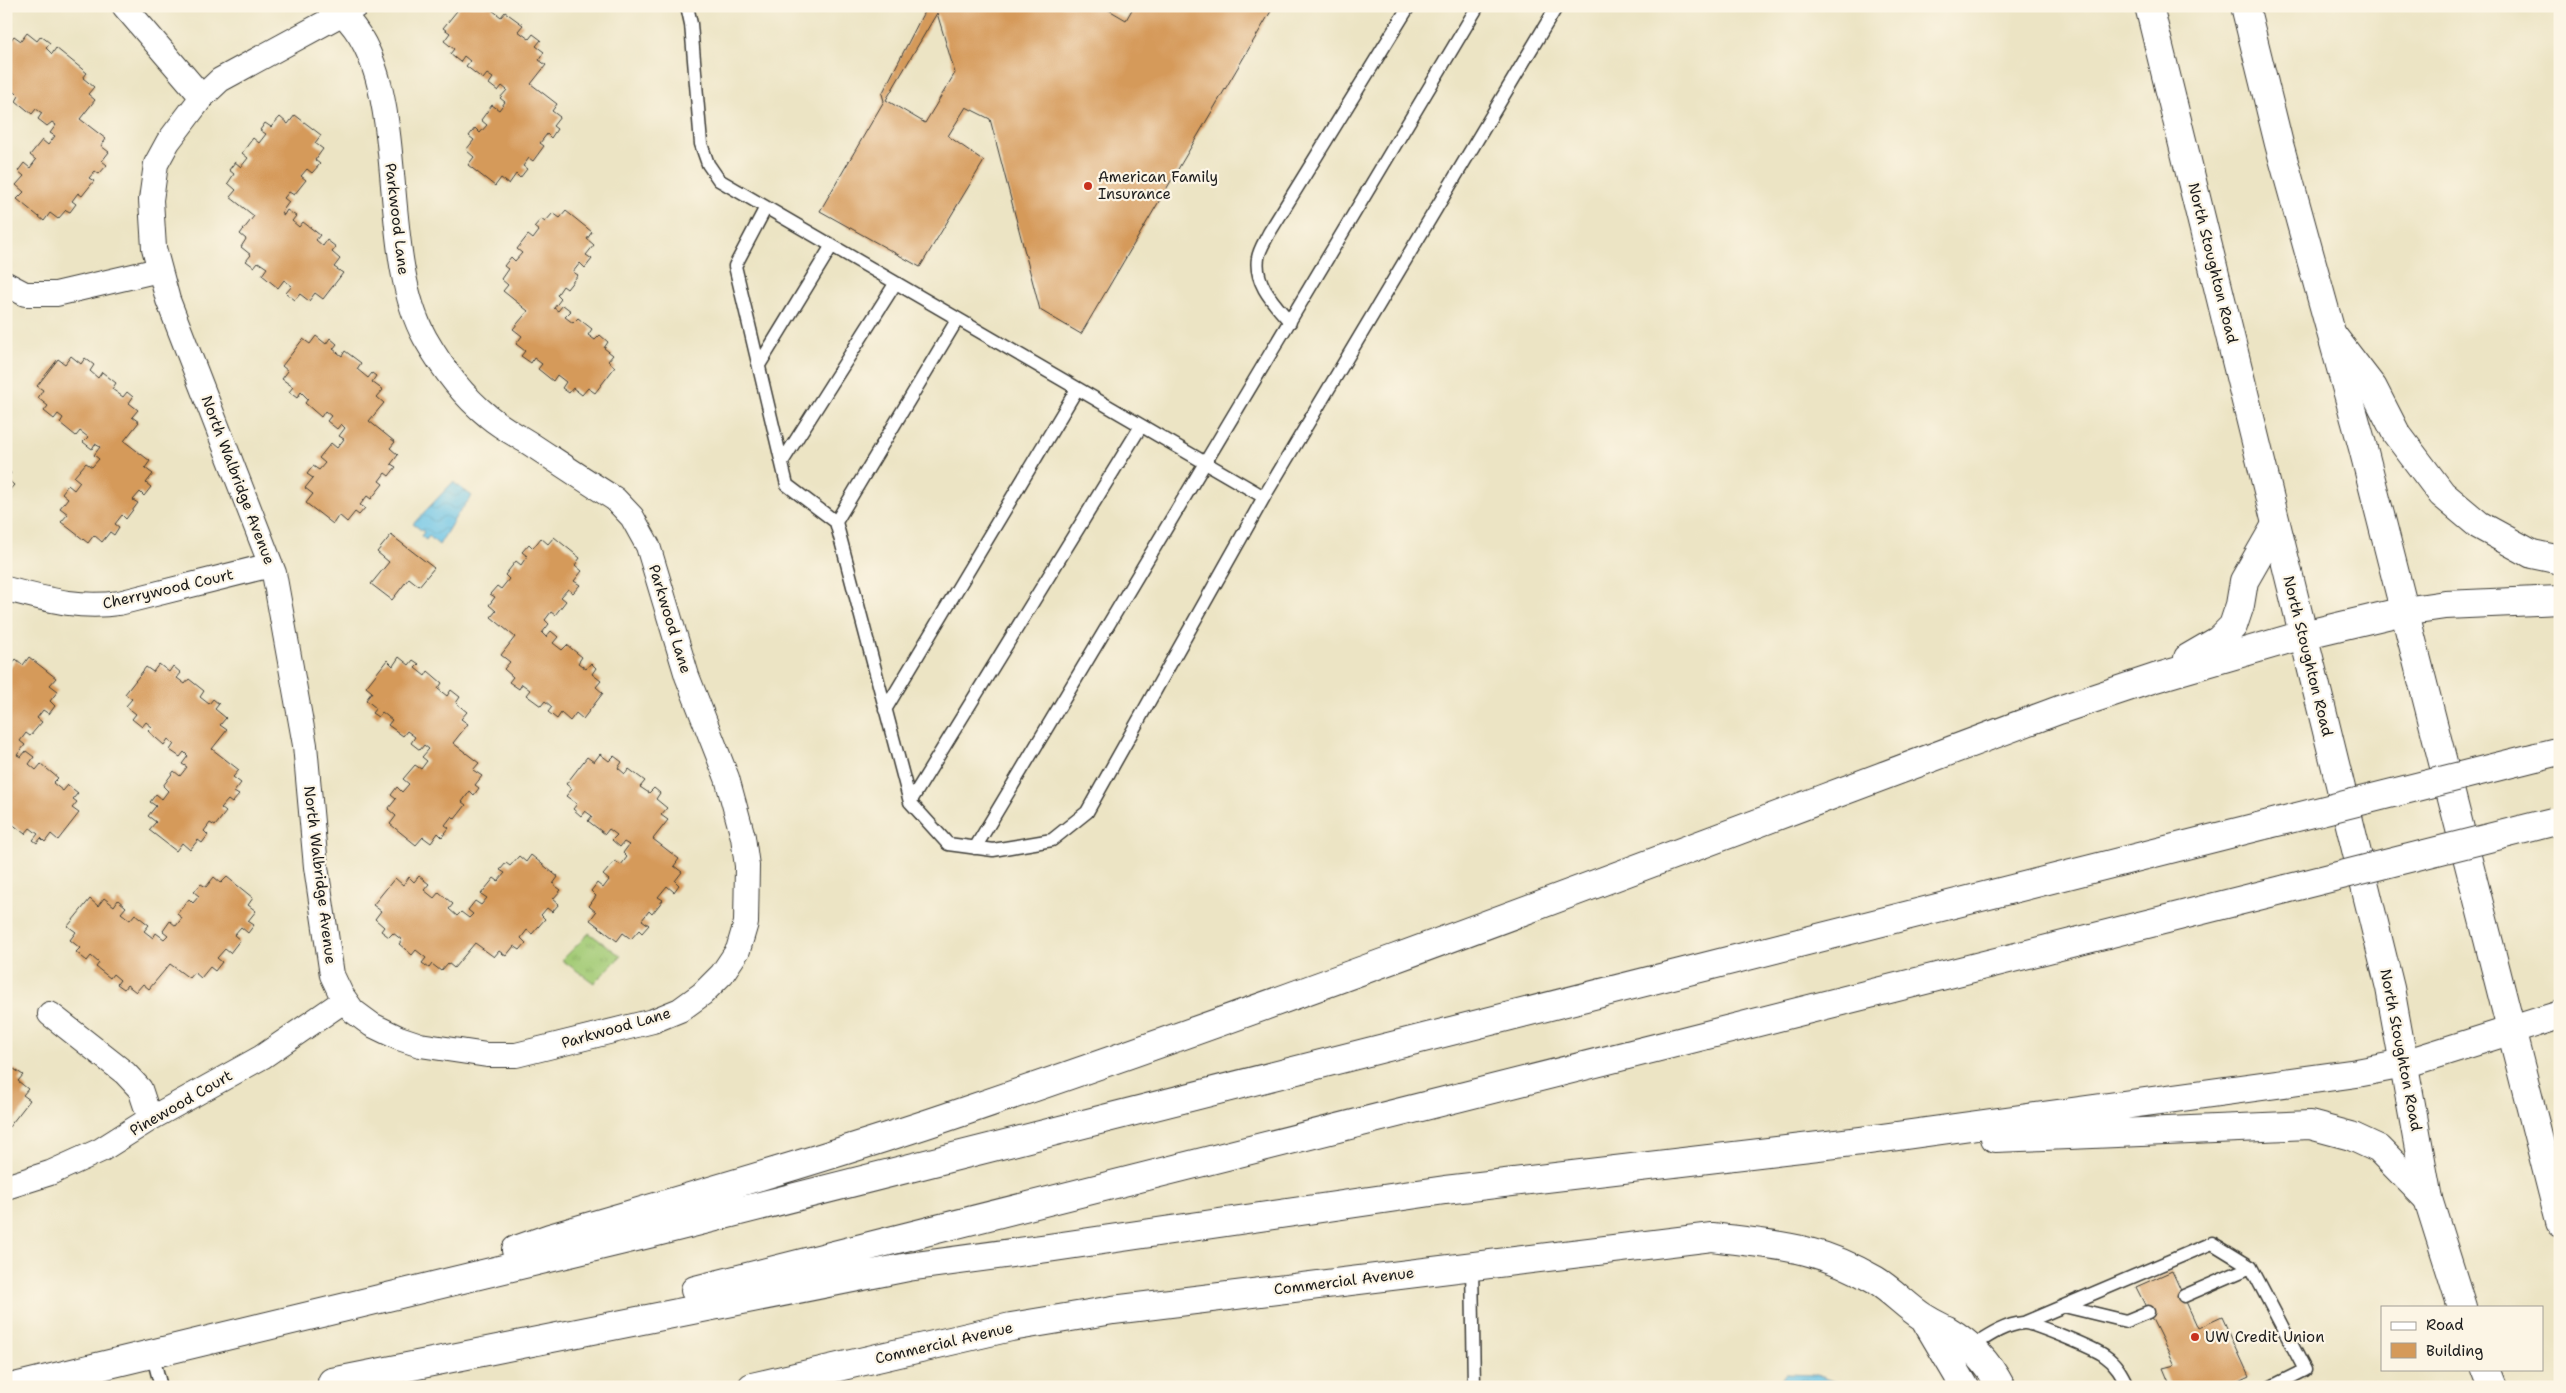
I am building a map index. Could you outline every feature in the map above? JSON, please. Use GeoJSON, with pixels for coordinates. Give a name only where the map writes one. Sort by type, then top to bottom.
{"type":"FeatureCollection","features":[{"type":"Feature","properties":{"kind":"main road","name":"North Stoughton Road"},"geometry":{"type":"LineString","coordinates":[[2150,6],[2390,988],[2428,1199],[2462,1306]]}},
{"type":"Feature","properties":{"kind":"main road"},"geometry":{"type":"LineString","coordinates":[[2245,6],[2279,144],[2333,336],[2560,1222]]}},
{"type":"Feature","properties":{"kind":"main road"},"geometry":{"type":"LineString","coordinates":[[2258,6],[2279,144]]}},
{"type":"Feature","properties":{"kind":"main road"},"geometry":{"type":"LineString","coordinates":[[2333,336],[2372,388],[2396,433],[2442,494],[2478,525],[2532,554],[2560,560]]}},
{"type":"Feature","properties":{"kind":"main road"},"geometry":{"type":"LineString","coordinates":[[2155,678],[2219,640],[2233,626],[2240,605],[2244,581],[2276,525]]}},
{"type":"Feature","properties":{"kind":"main road"},"geometry":{"type":"LineString","coordinates":[[402,1293],[550,1238],[766,1175],[963,1112],[1227,1018],[2050,714],[2155,678],[2303,636],[2404,611],[2445,605],[2560,600]]}},
{"type":"Feature","properties":{"kind":"main road"},"geometry":{"type":"LineString","coordinates":[[14,1387],[402,1293],[1220,1090],[2548,754]]}},
{"type":"Feature","properties":{"kind":"main road"},"geometry":{"type":"LineString","coordinates":[[322,1384],[2556,821]]}},
{"type":"Feature","properties":{"kind":"main road"},"geometry":{"type":"LineString","coordinates":[[322,1384],[908,1266],[1068,1246],[1445,1190],[1861,1141],[2357,1073],[2404,1064],[2560,1015]]}},
{"type":"Feature","properties":{"kind":"main road"},"geometry":{"type":"LineString","coordinates":[[1861,1141],[2310,1126],[2351,1136],[2378,1149],[2428,1199]]}},
{"type":"Feature","properties":{"kind":"main road","name":"Commercial Avenue"},"geometry":{"type":"LineString","coordinates":[[759,1386],[1011,1327],[1113,1310],[1472,1265],[1712,1238],[1779,1245],[1822,1254],[1839,1261],[1897,1295],[1923,1318],[1971,1347],[1987,1364],[2001,1387]]}},
{"type":"Feature","properties":{"kind":"main road","name":"Commercial Avenue"},"geometry":{"type":"LineString","coordinates":[[1923,1318],[1966,1387]]}},
{"type":"Feature","properties":{"kind":"main road"},"geometry":{"type":"LineString","coordinates":[[2485,1370],[2492,1387]]}},
{"type":"Feature","properties":{"kind":"street"},"geometry":{"type":"LineString","coordinates":[[124,6],[202,97]]}},
{"type":"Feature","properties":{"kind":"street","name":"North Walbridge Avenue"},"geometry":{"type":"LineString","coordinates":[[349,10],[220,80],[202,97],[168,142],[154,173],[151,200],[154,248],[168,300],[271,565],[305,745],[324,929],[332,975],[345,1000],[359,1015],[391,1034]]}},
{"type":"Feature","properties":{"kind":"street","name":"Parkwood Lane"},"geometry":{"type":"LineString","coordinates":[[349,10],[367,49],[382,95],[401,271],[414,314],[425,338],[455,383],[488,416],[615,499],[632,517],[648,546],[687,676],[727,778],[743,837],[747,866],[746,923],[738,950],[722,974],[702,994],[680,1010],[653,1021],[516,1055],[487,1055],[420,1045],[391,1034]]}},
{"type":"Feature","properties":{"kind":"street"},"geometry":{"type":"LineString","coordinates":[[6,284],[25,294],[56,294],[159,270]]}},
{"type":"Feature","properties":{"kind":"street","name":"Cherrywood Court"},"geometry":{"type":"LineString","coordinates":[[6,589],[70,604],[93,606],[119,603],[271,565]]}},
{"type":"Feature","properties":{"kind":"street","name":"Pinewood Court"},"geometry":{"type":"LineString","coordinates":[[6,1187],[82,1160],[150,1118],[262,1057],[345,1000]]}},
{"type":"Feature","properties":{"kind":"street"},"geometry":{"type":"LineString","coordinates":[[50,1014],[125,1073],[140,1089],[150,1118]]}},
{"type":"Feature","properties":{"kind":"lane"},"geometry":{"type":"LineString","coordinates":[[687,6],[692,24],[701,144],[708,164],[719,180],[831,247],[1264,497]]}},
{"type":"Feature","properties":{"kind":"lane"},"geometry":{"type":"LineString","coordinates":[[1290,322],[1269,298],[1260,280],[1258,258],[1269,233],[1409,6]]}},
{"type":"Feature","properties":{"kind":"lane"},"geometry":{"type":"LineString","coordinates":[[975,848],[1478,6]]}},
{"type":"Feature","properties":{"kind":"lane"},"geometry":{"type":"LineString","coordinates":[[765,208],[734,266],[758,365],[788,485],[836,522],[910,802],[948,844],[994,850],[1052,840],[1087,812],[1264,497],[1557,6]]}},
{"type":"Feature","properties":{"kind":"lane"},"geometry":{"type":"LineString","coordinates":[[758,365],[831,247]]}},
{"type":"Feature","properties":{"kind":"lane"},"geometry":{"type":"LineString","coordinates":[[782,462],[895,284]]}},
{"type":"Feature","properties":{"kind":"lane"},"geometry":{"type":"LineString","coordinates":[[836,522],[957,320]]}},
{"type":"Feature","properties":{"kind":"lane"},"geometry":{"type":"LineString","coordinates":[[885,710],[1077,389]]}},
{"type":"Feature","properties":{"kind":"lane"},"geometry":{"type":"LineString","coordinates":[[910,802],[1141,426]]}},
{"type":"Feature","properties":{"kind":"lane"},"geometry":{"type":"LineString","coordinates":[[1971,1347],[2007,1326],[2026,1322],[2212,1243],[2251,1267],[2305,1370],[2271,1387]]}},
{"type":"Feature","properties":{"kind":"lane"},"geometry":{"type":"LineString","coordinates":[[1472,1265],[1474,1387]]}},
{"type":"Feature","properties":{"kind":"lane"},"geometry":{"type":"LineString","coordinates":[[2184,1296],[2251,1267]]}},
{"type":"Feature","properties":{"kind":"lane"},"geometry":{"type":"LineString","coordinates":[[2064,1306],[2126,1322],[2148,1312]]}},
{"type":"Feature","properties":{"kind":"lane"},"geometry":{"type":"LineString","coordinates":[[2026,1322],[2089,1347],[2105,1356],[2119,1368],[2128,1387]]}},
{"type":"Feature","properties":{"kind":"lane"},"geometry":{"type":"LineString","coordinates":[[152,1353],[160,1387]]}},
{"type":"Feature","properties":{"kind":"green space"},"geometry":{"type":"Polygon","coordinates":[[[589,933],[621,956],[594,983],[562,960],[589,933]]]}},
{"type":"Feature","properties":{"kind":"water"},"geometry":{"type":"Polygon","coordinates":[[[453,482],[472,496],[457,515],[439,545],[429,536],[426,540],[421,536],[424,532],[413,524],[453,482]]]}},
{"type":"Feature","properties":{"kind":"water"},"geometry":{"type":"Polygon","coordinates":[[[1785,1374],[1816,1375],[1849,1387],[1776,1387],[1785,1374]]]}},
{"type":"Feature","properties":{"kind":"building"},"geometry":{"type":"Polygon","coordinates":[[[461,6],[494,6],[492,10],[501,17],[505,12],[523,25],[518,31],[529,39],[533,34],[541,40],[536,46],[544,52],[539,60],[546,65],[531,84],[557,104],[552,111],[560,117],[553,126],[557,129],[551,138],[547,134],[540,143],[544,146],[533,161],[529,158],[523,166],[527,169],[520,178],[516,174],[509,184],[501,178],[495,186],[468,165],[474,157],[466,150],[474,140],[469,136],[475,128],[480,133],[487,125],[481,120],[492,105],[499,110],[505,102],[500,98],[507,90],[502,86],[498,91],[489,84],[493,78],[487,74],[483,79],[466,66],[470,61],[464,56],[460,62],[450,54],[454,49],[444,41],[450,33],[443,28],[461,6]]]}},
{"type":"Feature","properties":{"kind":"building","name":"American Family Insurance"},"geometry":{"type":"Polygon","coordinates":[[[927,6],[1102,6],[1126,20],[1134,6],[1274,6],[1081,334],[1040,310],[990,119],[966,107],[948,136],[984,161],[920,267],[820,211],[884,101],[882,94],[927,6]],[[937,13],[886,100],[925,123],[955,73],[937,13]]]}},
{"type":"Feature","properties":{"kind":"building"},"geometry":{"type":"Polygon","coordinates":[[[27,33],[37,41],[41,36],[50,43],[46,48],[52,54],[56,48],[87,73],[83,78],[94,87],[88,94],[95,100],[80,119],[106,139],[101,146],[109,152],[102,161],[107,165],[99,174],[95,171],[89,178],[94,181],[82,196],[78,193],[72,201],[76,204],[70,212],[66,210],[58,219],[50,213],[44,221],[17,199],[24,192],[16,185],[24,176],[18,171],[24,163],[30,168],[36,160],[30,155],[42,140],[48,145],[55,136],[50,133],[56,125],[52,122],[47,126],[38,119],[42,113],[36,109],[32,114],[16,101],[19,96],[14,91],[10,97],[6,94],[6,46],[14,36],[21,41],[27,33]]]}},
{"type":"Feature","properties":{"kind":"building"},"geometry":{"type":"Polygon","coordinates":[[[295,115],[321,135],[315,143],[323,149],[315,160],[320,164],[312,173],[307,169],[301,176],[306,180],[294,195],[289,192],[284,198],[289,202],[281,213],[284,215],[287,210],[296,216],[292,221],[299,227],[303,222],[320,235],[316,240],[323,246],[327,240],[336,247],[332,252],[340,259],[334,267],[343,273],[323,299],[315,293],[309,301],[300,294],[295,300],[286,293],[292,286],[284,280],[278,288],[262,275],[267,268],[258,262],[254,267],[246,261],[251,255],[241,247],[246,239],[240,234],[254,216],[230,197],[236,190],[228,183],[234,174],[229,170],[235,162],[241,167],[248,158],[242,153],[253,138],[259,143],[266,134],[260,130],[265,123],[271,127],[280,117],[288,124],[295,115]]]}},
{"type":"Feature","properties":{"kind":"building"},"geometry":{"type":"Polygon","coordinates":[[[566,211],[592,232],[587,239],[594,245],[586,255],[592,259],[585,268],[580,263],[573,272],[578,275],[567,289],[563,286],[557,295],[561,299],[554,308],[558,311],[563,305],[571,311],[565,317],[573,323],[578,318],[592,329],[588,335],[595,340],[600,335],[608,342],[604,348],[613,355],[608,361],[615,367],[595,393],[588,388],[582,395],[573,388],[569,393],[562,388],[566,382],[557,375],[553,381],[538,369],[542,364],[534,358],[531,363],[521,356],[525,351],[516,344],[522,336],[513,329],[528,311],[503,291],[508,285],[501,279],[508,269],[504,266],[511,257],[515,261],[522,253],[517,249],[528,235],[533,239],[539,231],[534,227],[541,219],[545,222],[553,213],[560,218],[566,211]]]}},
{"type":"Feature","properties":{"kind":"building"},"geometry":{"type":"Polygon","coordinates":[[[316,336],[326,344],[330,338],[337,344],[333,349],[342,356],[345,351],[361,363],[357,369],[368,378],[372,373],[376,376],[372,382],[383,390],[377,397],[384,403],[369,421],[395,442],[390,448],[398,455],[391,464],[396,467],[389,476],[385,473],[379,481],[383,484],[371,499],[367,496],[360,505],[365,508],[359,515],[355,512],[347,522],[339,515],[333,524],[306,503],[313,494],[305,488],[313,478],[307,474],[313,466],[319,470],[325,463],[319,458],[331,443],[337,448],[344,439],[339,436],[345,428],[341,424],[337,429],[327,421],[331,416],[325,411],[321,417],[305,403],[308,399],[301,392],[297,398],[289,392],[293,387],[282,379],[288,371],[282,366],[303,339],[310,344],[316,336]]]}},
{"type":"Feature","properties":{"kind":"building"},"geometry":{"type":"Polygon","coordinates":[[[71,356],[81,364],[85,358],[94,365],[90,371],[98,378],[102,372],[116,383],[112,389],[123,397],[127,392],[133,397],[129,403],[138,410],[132,417],[139,422],[124,441],[150,461],[145,468],[153,474],[146,483],[151,487],[144,496],[140,492],[133,500],[138,503],[126,519],[122,515],[115,524],[119,527],[114,535],[110,532],[102,542],[94,535],[88,543],[61,522],[68,514],[60,508],[68,498],[62,493],[68,485],[74,490],[80,482],[74,477],[86,463],[92,467],[99,459],[94,455],[100,447],[95,444],[92,449],[83,442],[88,437],[80,431],[76,436],[60,423],[63,418],[58,414],[54,419],[44,411],[48,406],[38,398],[43,390],[37,386],[58,359],[65,364],[71,356]]]}},
{"type":"Feature","properties":{"kind":"building"},"geometry":{"type":"Polygon","coordinates":[[[6,469],[11,473],[7,479],[14,485],[6,494],[6,469]]]}},
{"type":"Feature","properties":{"kind":"building"},"geometry":{"type":"Polygon","coordinates":[[[391,535],[434,568],[419,586],[409,578],[392,600],[371,584],[389,562],[377,552],[391,535]]]}},
{"type":"Feature","properties":{"kind":"building"},"geometry":{"type":"Polygon","coordinates":[[[554,537],[580,558],[575,565],[582,571],[574,581],[580,585],[573,593],[568,589],[561,597],[566,601],[555,615],[551,612],[545,620],[549,624],[542,633],[546,637],[551,631],[558,637],[553,643],[562,650],[567,645],[582,657],[578,663],[586,669],[591,663],[596,668],[592,674],[601,681],[596,687],[603,693],[583,719],[576,713],[570,721],[561,713],[557,719],[548,712],[552,707],[545,701],[541,706],[526,695],[530,690],[522,684],[519,689],[509,682],[513,677],[504,669],[510,662],[501,655],[515,637],[491,617],[496,611],[489,605],[495,597],[490,594],[497,586],[501,589],[509,579],[505,575],[516,561],[521,565],[527,556],[522,552],[529,544],[533,548],[541,538],[548,544],[554,537]]]}},
{"type":"Feature","properties":{"kind":"building"},"geometry":{"type":"Polygon","coordinates":[[[29,657],[56,678],[50,685],[58,691],[50,701],[55,706],[49,714],[43,710],[37,718],[42,722],[30,736],[26,733],[20,741],[25,745],[17,755],[21,757],[26,751],[34,757],[29,764],[36,770],[41,764],[58,778],[53,783],[63,791],[68,785],[78,793],[73,799],[77,802],[72,808],[79,813],[58,840],[51,834],[45,842],[41,838],[37,843],[33,840],[38,834],[30,828],[25,834],[6,819],[10,813],[6,810],[6,667],[9,669],[16,659],[23,665],[29,657]]]}},
{"type":"Feature","properties":{"kind":"building"},"geometry":{"type":"Polygon","coordinates":[[[399,657],[409,665],[413,660],[419,664],[415,668],[425,676],[428,671],[442,683],[438,689],[447,696],[451,690],[460,697],[456,703],[467,712],[461,719],[468,724],[453,743],[479,763],[473,770],[482,776],[475,785],[479,788],[474,795],[470,791],[462,802],[466,805],[455,819],[452,816],[445,825],[449,828],[442,837],[438,833],[431,843],[423,837],[416,845],[390,824],[396,816],[388,809],[396,799],[391,795],[397,787],[402,792],[409,784],[403,779],[415,765],[421,769],[427,761],[422,757],[429,749],[424,745],[420,750],[411,743],[415,737],[407,731],[403,736],[388,725],[392,720],[382,712],[378,717],[372,713],[376,708],[366,700],[372,692],[366,687],[387,660],[393,666],[399,657]]]}},
{"type":"Feature","properties":{"kind":"building"},"geometry":{"type":"Polygon","coordinates":[[[159,664],[169,672],[173,666],[181,673],[177,678],[185,684],[189,679],[204,691],[200,697],[209,704],[213,699],[219,704],[215,709],[226,718],[220,725],[227,730],[212,749],[239,770],[233,777],[241,783],[234,792],[239,795],[232,803],[228,800],[221,808],[226,812],[215,826],[210,823],[204,831],[208,835],[202,843],[198,840],[190,850],[182,843],[176,851],[149,830],[156,822],[148,816],[156,806],[150,802],[156,794],[162,799],[168,791],[163,786],[174,771],[180,776],[187,767],[182,764],[188,756],[184,752],[180,757],[170,750],[174,744],[168,739],[164,745],[148,731],[152,727],[146,722],[142,727],[132,719],[136,714],[126,706],[132,699],[125,694],[146,667],[153,672],[159,664]]]}},
{"type":"Feature","properties":{"kind":"building"},"geometry":{"type":"Polygon","coordinates":[[[600,754],[609,761],[614,756],[622,762],[618,768],[625,774],[629,769],[645,781],[640,787],[649,793],[654,788],[660,793],[656,799],[667,808],[661,815],[668,820],[653,839],[679,859],[674,866],[682,872],[675,881],[679,885],[674,892],[667,886],[658,897],[663,900],[652,914],[649,911],[642,920],[649,925],[642,933],[639,930],[631,939],[623,933],[617,941],[590,920],[596,912],[589,906],[596,896],[591,891],[597,883],[603,888],[609,880],[603,875],[615,861],[621,865],[627,857],[623,853],[629,845],[624,842],[620,847],[612,840],[617,835],[609,829],[605,834],[588,821],[592,816],[585,811],[581,816],[573,809],[577,804],[566,796],[572,789],[566,784],[587,757],[594,762],[600,754]]]}},
{"type":"Feature","properties":{"kind":"building"},"geometry":{"type":"Polygon","coordinates":[[[531,855],[558,877],[553,884],[561,890],[553,899],[559,904],[552,912],[547,908],[541,915],[545,919],[532,934],[527,930],[521,938],[526,943],[520,950],[514,946],[506,956],[499,951],[494,957],[475,943],[454,968],[448,963],[441,971],[432,964],[429,968],[422,963],[426,958],[416,950],[412,955],[399,944],[402,940],[393,933],[389,937],[381,931],[384,927],[375,919],[381,911],[373,905],[395,878],[403,885],[409,877],[414,882],[419,876],[429,884],[424,890],[434,898],[439,892],[453,904],[449,909],[457,916],[461,912],[469,918],[473,914],[468,910],[475,901],[481,905],[487,898],[481,894],[494,878],[498,881],[505,873],[500,870],[506,863],[510,866],[519,856],[526,862],[531,855]]]}},
{"type":"Feature","properties":{"kind":"building"},"geometry":{"type":"Polygon","coordinates":[[[214,877],[221,883],[227,877],[253,898],[248,905],[256,911],[248,921],[254,925],[248,933],[241,927],[234,935],[240,940],[230,953],[225,949],[217,958],[222,962],[215,971],[210,967],[201,978],[194,972],[189,978],[170,964],[149,989],[143,984],[136,992],[127,985],[124,989],[117,984],[120,980],[113,974],[110,978],[96,967],[99,963],[91,956],[87,961],[76,952],[80,948],[70,940],[76,932],[68,926],[90,899],[98,906],[104,898],[114,906],[118,900],[126,907],[121,913],[130,920],[135,914],[149,925],[144,931],[153,938],[156,933],[164,939],[168,935],[163,931],[170,921],[176,926],[182,918],[177,914],[189,899],[193,903],[199,896],[194,892],[201,884],[206,887],[214,877]]]}},
{"type":"Feature","properties":{"kind":"building"},"geometry":{"type":"Polygon","coordinates":[[[14,1069],[23,1075],[18,1081],[28,1089],[23,1095],[30,1100],[9,1127],[6,1124],[6,1071],[10,1074],[14,1069]]]}},
{"type":"Feature","properties":{"kind":"building","name":"UW Credit Union"},"geometry":{"type":"Polygon","coordinates":[[[2172,1271],[2198,1328],[2222,1317],[2249,1376],[2226,1387],[2171,1387],[2163,1368],[2175,1365],[2136,1287],[2172,1271]]]}},
{"type":"Feature","properties":{"kind":"place","name":"American Family Insurance"},"geometry":{"type":"Point","coordinates":[1088,186]}},
{"type":"Feature","properties":{"kind":"place","name":"UW Credit Union"},"geometry":{"type":"Point","coordinates":[2195,1337]}}]}
